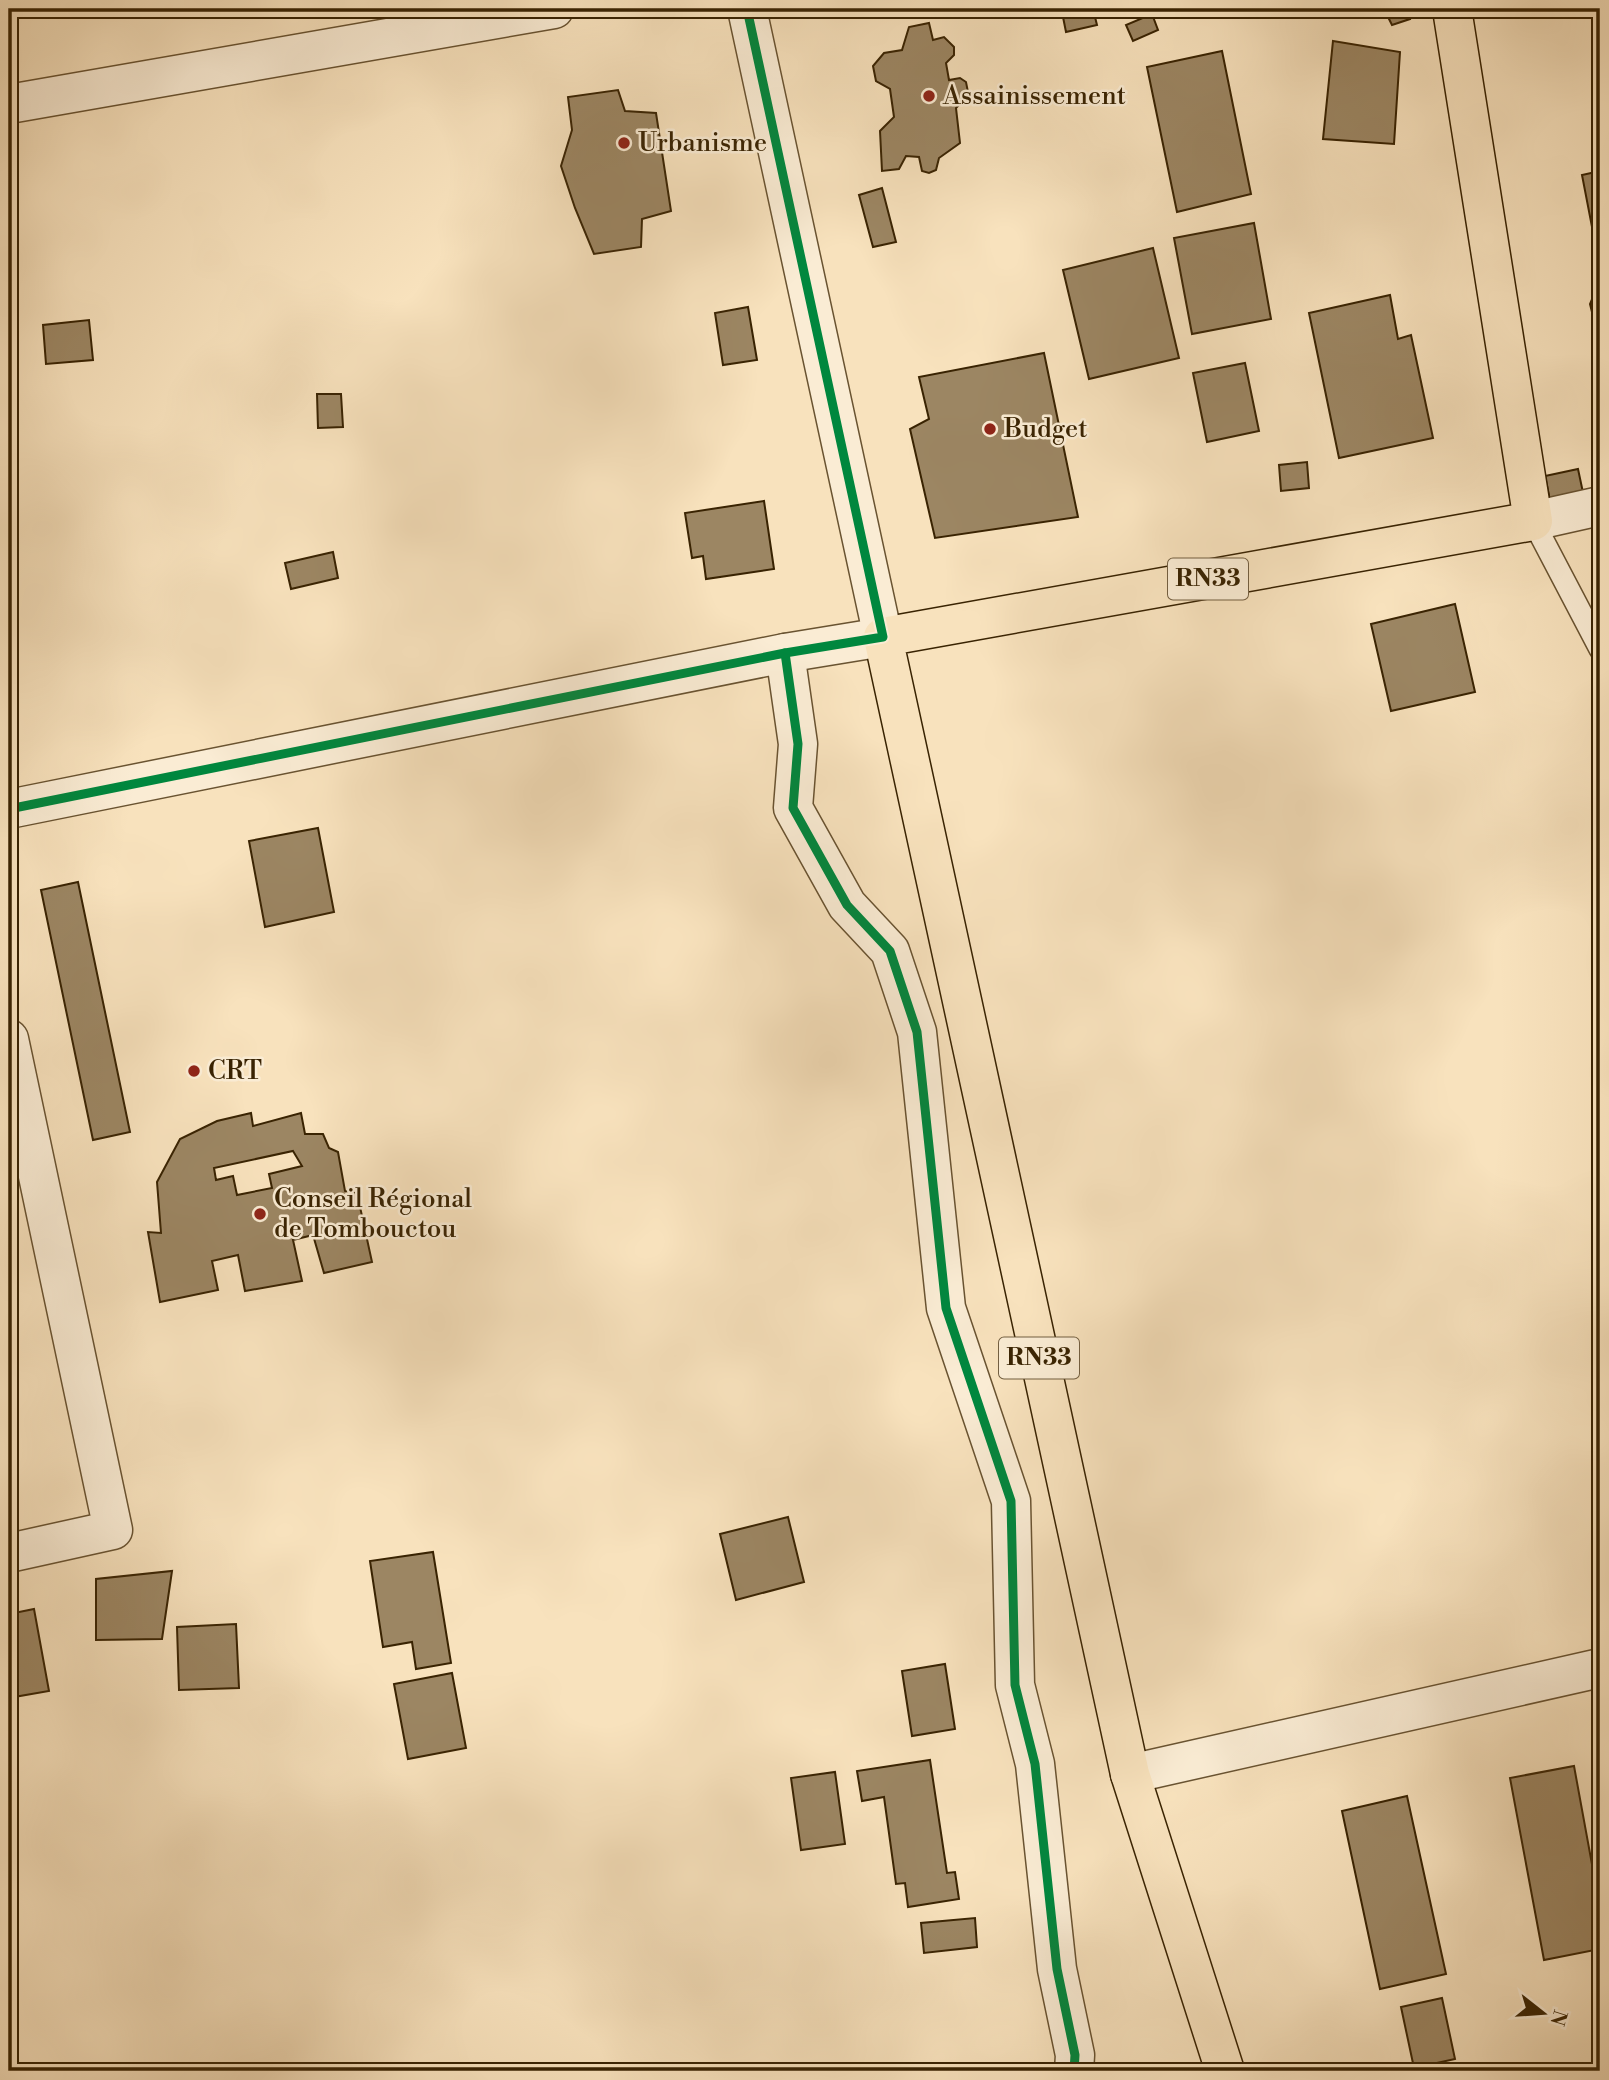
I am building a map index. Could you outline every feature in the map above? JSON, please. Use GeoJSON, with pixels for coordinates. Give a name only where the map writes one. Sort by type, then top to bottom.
{"type":"FeatureCollection","features":[{"type":"Feature","properties":{"kind":"main road"},"geometry":{"type":"LineString","coordinates":[[1452,9],[1533,521]]}},
{"type":"Feature","properties":{"kind":"main road","name":"RN33"},"geometry":{"type":"LineString","coordinates":[[1225,2071],[1130,1774],[883,637],[1533,521]]}},
{"type":"Feature","properties":{"kind":"street"},"geometry":{"type":"LineString","coordinates":[[9,103],[554,9]]}},
{"type":"Feature","properties":{"kind":"street"},"geometry":{"type":"LineString","coordinates":[[9,809],[785,653],[883,637],[747,9]]}},
{"type":"Feature","properties":{"kind":"street"},"geometry":{"type":"LineString","coordinates":[[1533,521],[1600,506]]}},
{"type":"Feature","properties":{"kind":"street"},"geometry":{"type":"LineString","coordinates":[[785,653],[798,744],[793,808],[847,905],[890,951],[918,1032],[946,1308],[1012,1502],[1015,1685],[1035,1764],[1058,1969],[1075,2055],[1074,2071]]}},
{"type":"Feature","properties":{"kind":"street"},"geometry":{"type":"LineString","coordinates":[[9,1039],[113,1531],[9,1553]]}},
{"type":"Feature","properties":{"kind":"street"},"geometry":{"type":"LineString","coordinates":[[1130,1774],[1600,1668]]}},
{"type":"Feature","properties":{"kind":"lane"},"geometry":{"type":"LineString","coordinates":[[1533,521],[1600,649]]}},
{"type":"Feature","properties":{"kind":"building"},"geometry":{"type":"Polygon","coordinates":[[[51,9],[80,9],[73,16],[61,17],[51,9]]]}},
{"type":"Feature","properties":{"kind":"building"},"geometry":{"type":"Polygon","coordinates":[[[1093,9],[1097,25],[1066,32],[1062,12],[1093,9]]]}},
{"type":"Feature","properties":{"kind":"building"},"geometry":{"type":"Polygon","coordinates":[[[1384,9],[1407,9],[1410,19],[1392,25],[1384,9]]]}},
{"type":"Feature","properties":{"kind":"building"},"geometry":{"type":"Polygon","coordinates":[[[1152,14],[1158,30],[1133,41],[1126,25],[1152,14]]]}},
{"type":"Feature","properties":{"kind":"building","name":"Assainissement"},"geometry":{"type":"Polygon","coordinates":[[[929,23],[933,40],[944,37],[954,47],[954,55],[946,63],[949,80],[960,78],[966,82],[968,92],[956,108],[960,143],[939,158],[936,170],[929,173],[922,171],[919,157],[906,156],[899,169],[882,171],[880,131],[894,117],[890,89],[876,81],[873,66],[884,53],[902,50],[909,27],[929,23]]]}},
{"type":"Feature","properties":{"kind":"building"},"geometry":{"type":"Polygon","coordinates":[[[1333,41],[1400,52],[1394,144],[1323,139],[1333,41]]]}},
{"type":"Feature","properties":{"kind":"building"},"geometry":{"type":"Polygon","coordinates":[[[1222,51],[1251,194],[1177,212],[1147,67],[1222,51]]]}},
{"type":"Feature","properties":{"kind":"building"},"geometry":{"type":"Polygon","coordinates":[[[618,90],[625,111],[656,113],[671,211],[642,219],[641,247],[594,254],[561,166],[572,130],[568,97],[618,90]]]}},
{"type":"Feature","properties":{"kind":"building"},"geometry":{"type":"Polygon","coordinates":[[[1600,171],[1600,226],[1592,227],[1582,175],[1600,171]]]}},
{"type":"Feature","properties":{"kind":"building"},"geometry":{"type":"Polygon","coordinates":[[[882,188],[896,242],[873,247],[859,195],[882,188]]]}},
{"type":"Feature","properties":{"kind":"building"},"geometry":{"type":"Polygon","coordinates":[[[1254,223],[1271,319],[1192,334],[1174,238],[1254,223]]]}},
{"type":"Feature","properties":{"kind":"building"},"geometry":{"type":"Polygon","coordinates":[[[1153,248],[1179,358],[1089,379],[1063,270],[1153,248]]]}},
{"type":"Feature","properties":{"kind":"building"},"geometry":{"type":"Polygon","coordinates":[[[1600,280],[1600,344],[1590,304],[1600,280]]]}},
{"type":"Feature","properties":{"kind":"building"},"geometry":{"type":"Polygon","coordinates":[[[1390,295],[1398,339],[1411,335],[1433,438],[1339,458],[1309,313],[1390,295]]]}},
{"type":"Feature","properties":{"kind":"building"},"geometry":{"type":"Polygon","coordinates":[[[748,307],[757,360],[723,365],[715,313],[748,307]]]}},
{"type":"Feature","properties":{"kind":"building"},"geometry":{"type":"Polygon","coordinates":[[[89,320],[93,360],[46,364],[43,325],[89,320]]]}},
{"type":"Feature","properties":{"kind":"building"},"geometry":{"type":"Polygon","coordinates":[[[1044,353],[1078,517],[935,538],[910,429],[929,419],[919,377],[1044,353]]]}},
{"type":"Feature","properties":{"kind":"building"},"geometry":{"type":"Polygon","coordinates":[[[1245,363],[1259,431],[1207,442],[1193,373],[1245,363]]]}},
{"type":"Feature","properties":{"kind":"building"},"geometry":{"type":"Polygon","coordinates":[[[317,394],[341,394],[343,427],[318,428],[317,394]]]}},
{"type":"Feature","properties":{"kind":"building"},"geometry":{"type":"Polygon","coordinates":[[[1307,462],[1309,488],[1281,491],[1279,465],[1307,462]]]}},
{"type":"Feature","properties":{"kind":"building"},"geometry":{"type":"Polygon","coordinates":[[[1578,469],[1585,502],[1552,510],[1545,476],[1578,469]]]}},
{"type":"Feature","properties":{"kind":"building"},"geometry":{"type":"Polygon","coordinates":[[[764,501],[774,569],[706,579],[703,556],[692,558],[685,513],[764,501]]]}},
{"type":"Feature","properties":{"kind":"building"},"geometry":{"type":"Polygon","coordinates":[[[333,552],[338,578],[291,589],[285,563],[333,552]]]}},
{"type":"Feature","properties":{"kind":"building"},"geometry":{"type":"Polygon","coordinates":[[[1455,604],[1475,692],[1391,711],[1371,624],[1455,604]]]}},
{"type":"Feature","properties":{"kind":"building"},"geometry":{"type":"Polygon","coordinates":[[[318,828],[334,912],[265,927],[249,841],[318,828]]]}},
{"type":"Feature","properties":{"kind":"building"},"geometry":{"type":"Polygon","coordinates":[[[78,882],[130,1132],[93,1140],[41,890],[78,882]]]}},
{"type":"Feature","properties":{"kind":"building","name":"Conseil Régional de Tombouctou"},"geometry":{"type":"Polygon","coordinates":[[[251,1113],[253,1126],[301,1113],[305,1134],[323,1134],[329,1148],[338,1152],[345,1191],[357,1193],[372,1262],[324,1273],[313,1235],[293,1240],[302,1281],[245,1291],[238,1255],[212,1261],[218,1290],[160,1302],[148,1232],[161,1233],[157,1182],[180,1139],[217,1121],[251,1113]],[[293,1151],[214,1168],[216,1180],[233,1176],[237,1195],[272,1188],[269,1174],[302,1166],[293,1151]]]}},
{"type":"Feature","properties":{"kind":"building"},"geometry":{"type":"Polygon","coordinates":[[[788,1517],[804,1582],[736,1600],[720,1534],[788,1517]]]}},
{"type":"Feature","properties":{"kind":"building"},"geometry":{"type":"Polygon","coordinates":[[[433,1552],[451,1663],[416,1669],[412,1642],[383,1647],[370,1561],[433,1552]]]}},
{"type":"Feature","properties":{"kind":"building"},"geometry":{"type":"Polygon","coordinates":[[[172,1571],[162,1639],[96,1640],[96,1579],[172,1571]]]}},
{"type":"Feature","properties":{"kind":"building"},"geometry":{"type":"Polygon","coordinates":[[[34,1609],[49,1691],[14,1697],[9,1671],[9,1614],[34,1609]]]}},
{"type":"Feature","properties":{"kind":"building"},"geometry":{"type":"Polygon","coordinates":[[[236,1624],[239,1688],[179,1690],[177,1627],[236,1624]]]}},
{"type":"Feature","properties":{"kind":"building"},"geometry":{"type":"Polygon","coordinates":[[[945,1664],[955,1729],[912,1736],[902,1671],[945,1664]]]}},
{"type":"Feature","properties":{"kind":"building"},"geometry":{"type":"Polygon","coordinates":[[[452,1673],[466,1748],[408,1759],[394,1684],[452,1673]]]}},
{"type":"Feature","properties":{"kind":"building"},"geometry":{"type":"Polygon","coordinates":[[[930,1760],[947,1873],[955,1872],[959,1899],[908,1907],[905,1883],[896,1884],[884,1797],[862,1801],[857,1771],[930,1760]]]}},
{"type":"Feature","properties":{"kind":"building"},"geometry":{"type":"Polygon","coordinates":[[[1574,1766],[1600,1908],[1600,1949],[1544,1960],[1510,1778],[1574,1766]]]}},
{"type":"Feature","properties":{"kind":"building"},"geometry":{"type":"Polygon","coordinates":[[[835,1772],[845,1844],[801,1850],[791,1778],[835,1772]]]}},
{"type":"Feature","properties":{"kind":"building"},"geometry":{"type":"Polygon","coordinates":[[[1407,1796],[1446,1974],[1380,1989],[1342,1811],[1407,1796]]]}},
{"type":"Feature","properties":{"kind":"building"},"geometry":{"type":"Polygon","coordinates":[[[975,1918],[977,1947],[924,1953],[921,1923],[975,1918]]]}},
{"type":"Feature","properties":{"kind":"building"},"geometry":{"type":"Polygon","coordinates":[[[1442,1998],[1455,2059],[1414,2068],[1401,2007],[1442,1998]]]}},
{"type":"Feature","properties":{"kind":"cycle path"},"geometry":{"type":"LineString","coordinates":[[9,809],[785,653],[883,637],[747,9]]}},
{"type":"Feature","properties":{"kind":"cycle path"},"geometry":{"type":"LineString","coordinates":[[785,653],[798,744],[793,808],[847,905],[890,951],[917,1032],[946,1308],[1011,1501],[1015,1685],[1035,1764],[1057,1969],[1075,2055],[1074,2071]]}},
{"type":"Feature","properties":{"kind":"place","name":"Assainissement"},"geometry":{"type":"Point","coordinates":[929,96]}},
{"type":"Feature","properties":{"kind":"place","name":"Urbanisme"},"geometry":{"type":"Point","coordinates":[624,143]}},
{"type":"Feature","properties":{"kind":"place","name":"Budget"},"geometry":{"type":"Point","coordinates":[990,429]}},
{"type":"Feature","properties":{"kind":"place","name":"CRT"},"geometry":{"type":"Point","coordinates":[194,1071]}},
{"type":"Feature","properties":{"kind":"place","name":"Conseil Régional de Tombouctou"},"geometry":{"type":"Point","coordinates":[260,1214]}}]}
